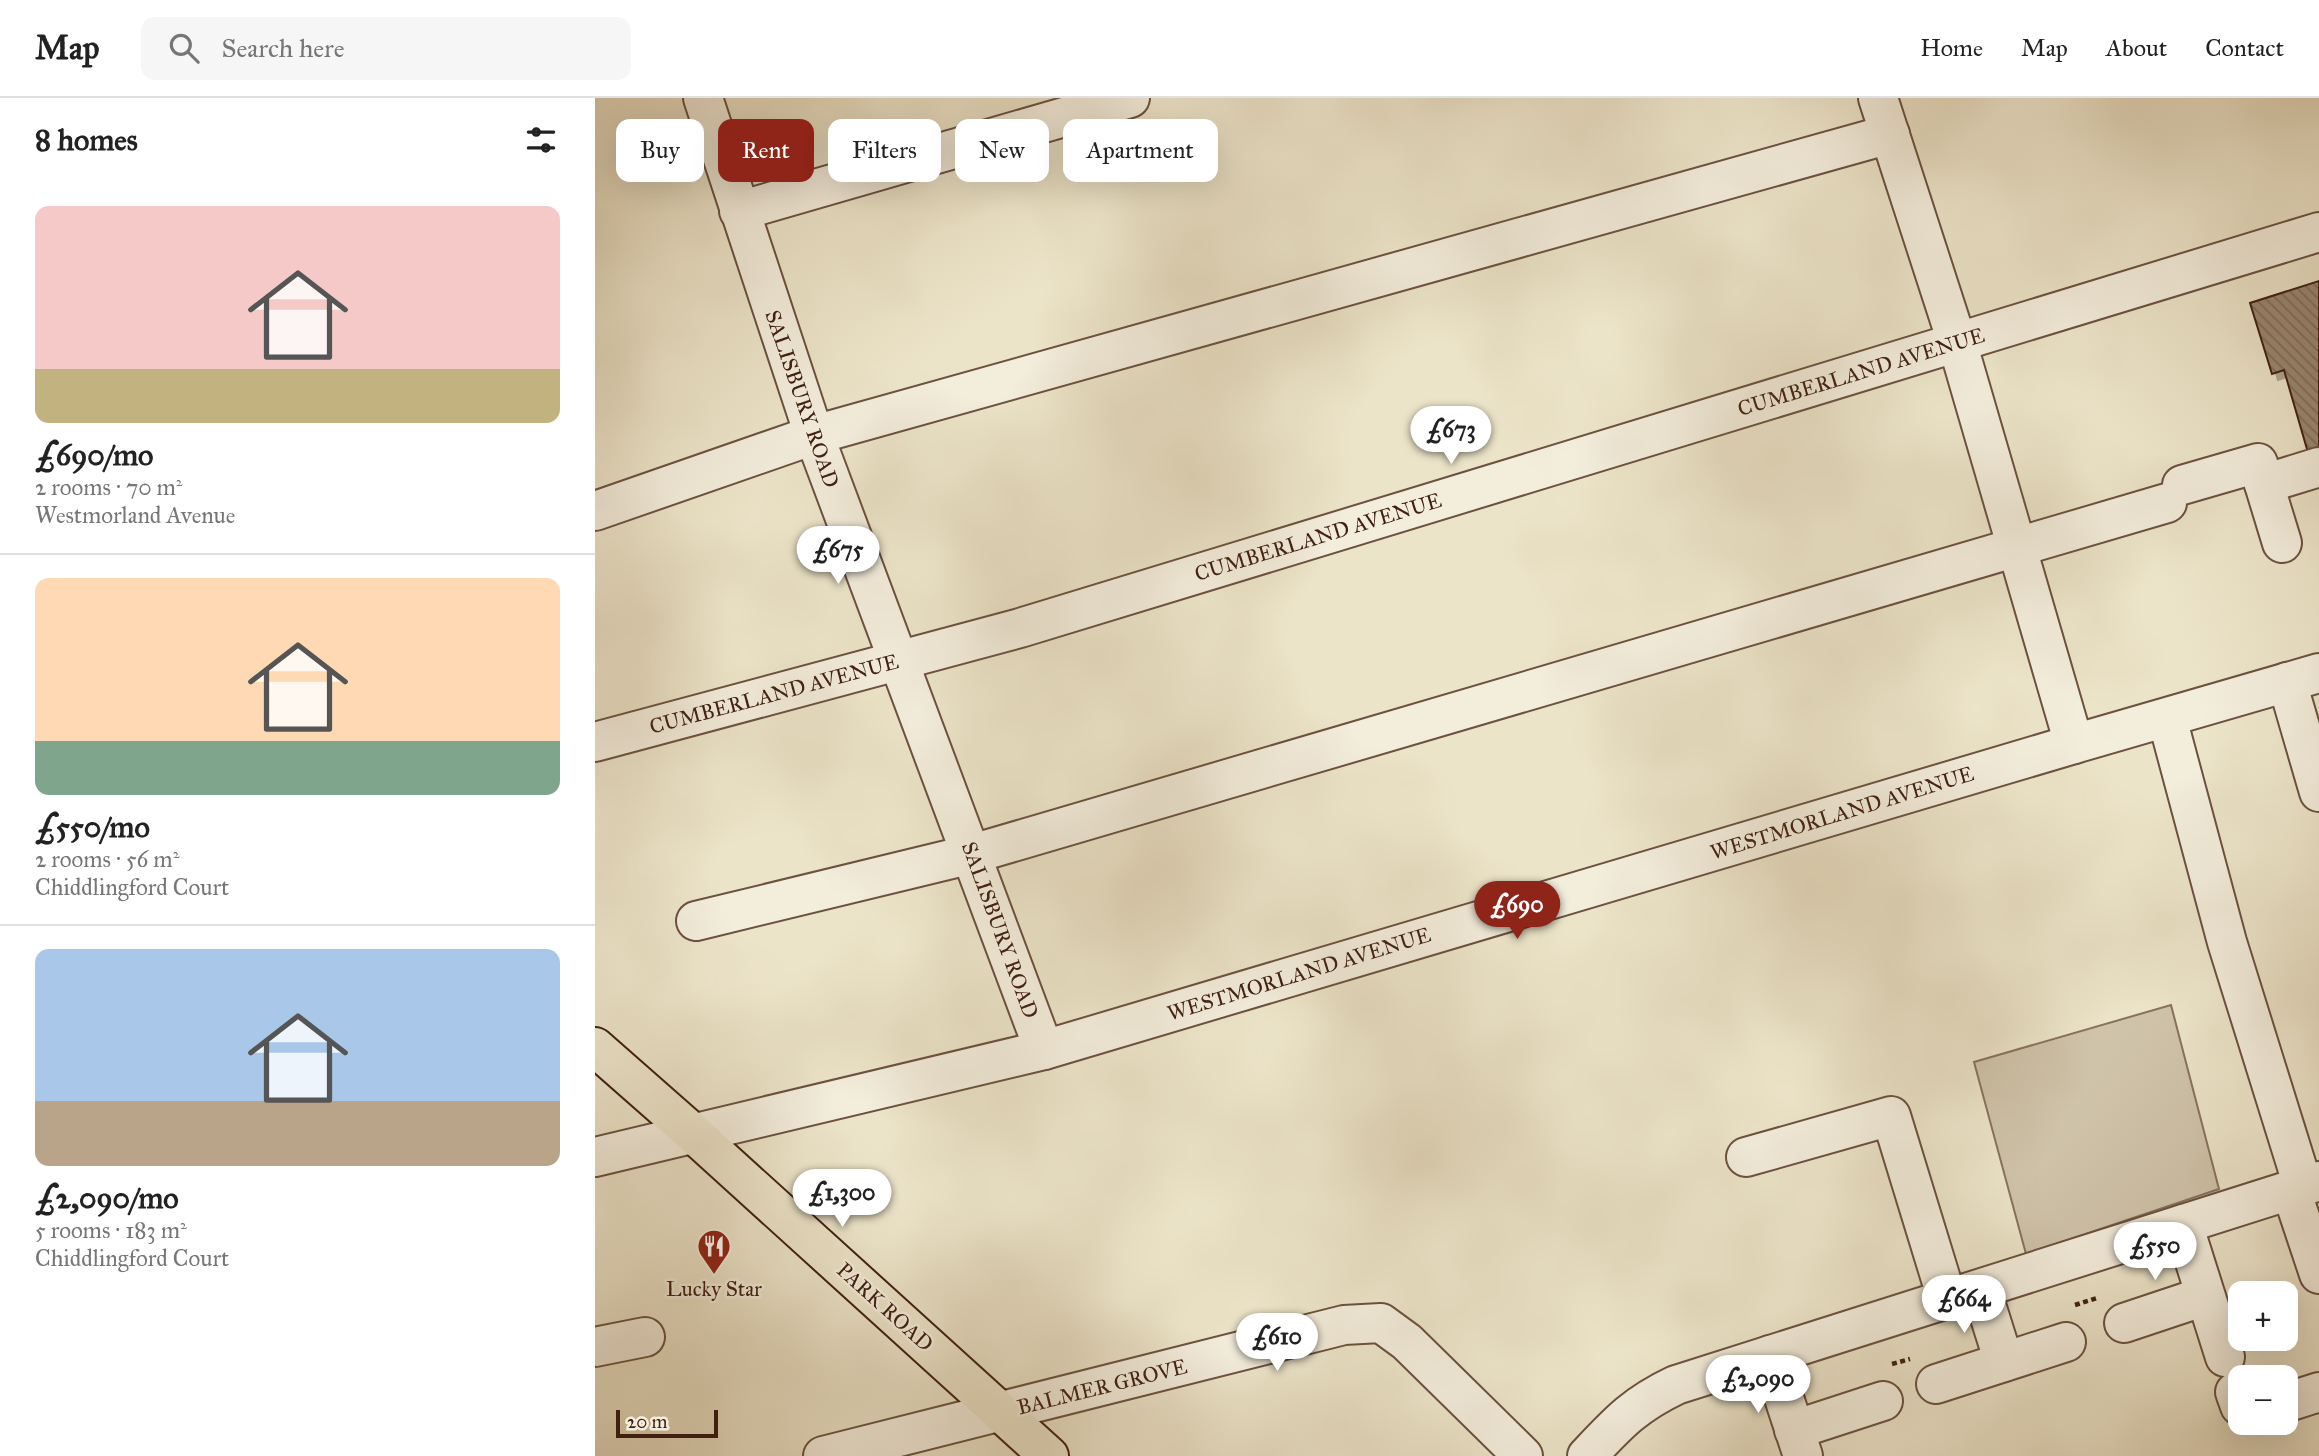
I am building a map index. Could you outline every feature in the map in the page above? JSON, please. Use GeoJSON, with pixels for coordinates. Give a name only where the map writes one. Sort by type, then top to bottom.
{"type":"FeatureCollection","features":[{"type":"Feature","properties":{"kind":"main road","name":"PARK ROAD"},"geometry":{"type":"LineString","coordinates":[[595,1047],[1049,1456]]}},
{"type":"Feature","properties":{"kind":"street","name":"SALISBURY ROAD"},"geometry":{"type":"LineString","coordinates":[[703,98],[814,435],[1044,1050]]}},
{"type":"Feature","properties":{"kind":"street"},"geometry":{"type":"LineString","coordinates":[[739,211],[1030,112],[1130,98]]}},
{"type":"Feature","properties":{"kind":"street"},"geometry":{"type":"LineString","coordinates":[[1878,98],[1957,342],[2074,744]]}},
{"type":"Feature","properties":{"kind":"street"},"geometry":{"type":"LineString","coordinates":[[595,511],[814,435],[1889,134]]}},
{"type":"Feature","properties":{"kind":"street","name":"CUMBERLAND AVENUE"},"geometry":{"type":"LineString","coordinates":[[595,742],[1034,624],[2319,232]]}},
{"type":"Feature","properties":{"kind":"street"},"geometry":{"type":"LineString","coordinates":[[696,921],[972,854],[2017,546],[2174,494],[2257,463],[2283,543]]}},
{"type":"Feature","properties":{"kind":"street"},"geometry":{"type":"LineString","coordinates":[[2264,484],[2319,467]]}},
{"type":"Feature","properties":{"kind":"street"},"geometry":{"type":"LineString","coordinates":[[2303,678],[2319,792]]}},
{"type":"Feature","properties":{"kind":"street","name":"WESTMORLAND AVENUE"},"geometry":{"type":"LineString","coordinates":[[595,1157],[1044,1050],[2303,678]]}},
{"type":"Feature","properties":{"kind":"street"},"geometry":{"type":"LineString","coordinates":[[2167,718],[2227,943],[2304,1186],[2319,1274]]}},
{"type":"Feature","properties":{"kind":"street"},"geometry":{"type":"LineString","coordinates":[[1746,1157],[1891,1116],[1964,1294],[2004,1362]]}},
{"type":"Feature","properties":{"kind":"street"},"geometry":{"type":"LineString","coordinates":[[1587,1456],[1627,1415],[1650,1397],[1676,1385],[2304,1186]]}},
{"type":"Feature","properties":{"kind":"street"},"geometry":{"type":"LineString","coordinates":[[2183,1224],[2228,1369]]}},
{"type":"Feature","properties":{"kind":"street"},"geometry":{"type":"LineString","coordinates":[[2124,1323],[2205,1296]]}},
{"type":"Feature","properties":{"kind":"street","name":"BALMER GROVE"},"geometry":{"type":"LineString","coordinates":[[823,1456],[1344,1325],[1381,1323],[1407,1342],[1523,1456]]}},
{"type":"Feature","properties":{"kind":"street"},"geometry":{"type":"LineString","coordinates":[[595,1347],[645,1337]]}},
{"type":"Feature","properties":{"kind":"street"},"geometry":{"type":"LineString","coordinates":[[1936,1384],[2066,1342]]}},
{"type":"Feature","properties":{"kind":"street"},"geometry":{"type":"LineString","coordinates":[[1770,1355],[1798,1443],[1883,1401]]}},
{"type":"Feature","properties":{"kind":"street"},"geometry":{"type":"LineString","coordinates":[[2298,1399],[2319,1392]]}},
{"type":"Feature","properties":{"kind":"shaded area"},"geometry":{"type":"Polygon","coordinates":[[[2171,1005],[2219,1189],[2026,1254],[1974,1062],[2171,1005]]]}},
{"type":"Feature","properties":{"kind":"building"},"geometry":{"type":"Polygon","coordinates":[[[2319,281],[2319,453],[2309,456],[2284,370],[2272,374],[2250,303],[2319,281]]]}},
{"type":"Feature","properties":{"kind":"place","name":"Lucky Star"},"geometry":{"type":"Point","coordinates":[714,1276]}}]}
